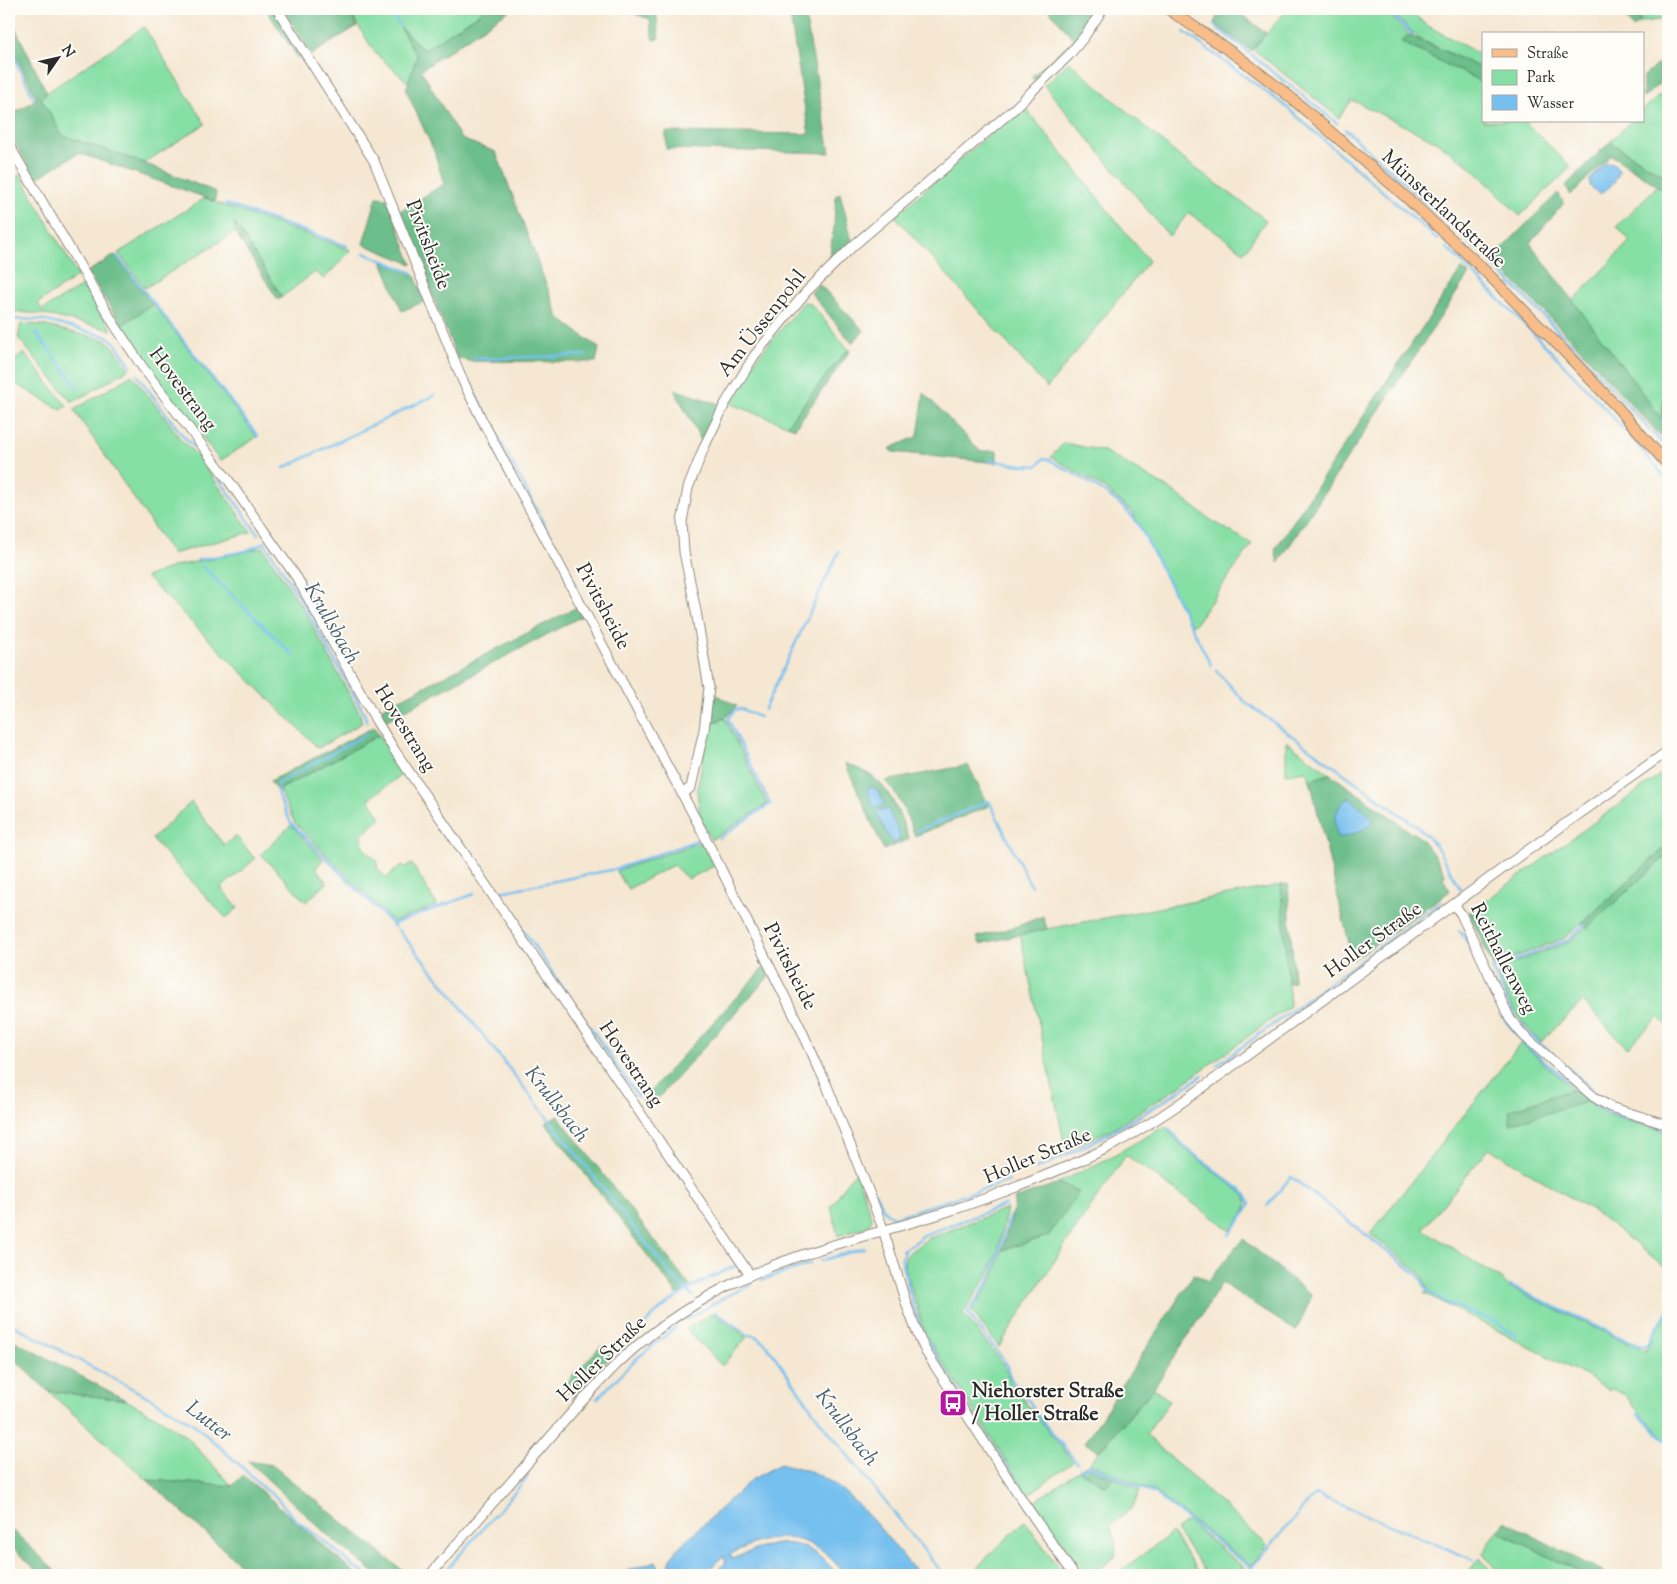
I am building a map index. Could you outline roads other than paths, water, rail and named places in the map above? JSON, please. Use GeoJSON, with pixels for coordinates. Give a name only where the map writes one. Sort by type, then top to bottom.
{"type":"FeatureCollection","features":[{"type":"Feature","properties":{"kind":"main road","name":"Münsterlandstraße"},"geometry":{"type":"LineString","coordinates":[[1168,9],[1240,58],[1289,96],[1413,203],[1478,264],[1666,459]]}},
{"type":"Feature","properties":{"kind":"street","name":"Pivitsheide"},"geometry":{"type":"LineString","coordinates":[[277,9],[374,161],[462,378],[487,429],[683,794],[801,1029],[823,1078],[884,1230],[907,1306],[926,1352],[1026,1506],[1074,1575]]}},
{"type":"Feature","properties":{"kind":"street","name":"Am Üssenpohl"},"geometry":{"type":"LineString","coordinates":[[683,794],[691,788],[704,730],[708,688],[696,611],[684,552],[682,522],[688,488],[705,445],[725,404],[754,356],[806,292],[854,245],[1014,109],[1069,55],[1084,37],[1102,9]]}},
{"type":"Feature","properties":{"kind":"street","name":"Hovestrang"},"geometry":{"type":"LineString","coordinates":[[9,145],[114,324],[141,365],[229,480],[292,571],[395,751],[616,1074],[750,1275]]}},
{"type":"Feature","properties":{"kind":"street","name":"Holler Straße"},"geometry":{"type":"LineString","coordinates":[[430,1575],[617,1364],[644,1340],[675,1317],[727,1286],[750,1275],[1018,1187],[1104,1149],[1136,1131],[1209,1083],[1524,853],[1668,751]]}},
{"type":"Feature","properties":{"kind":"street","name":"Reithallenweg"},"geometry":{"type":"LineString","coordinates":[[1454,904],[1461,914],[1510,1019],[1523,1035],[1594,1097],[1610,1107],[1668,1125]]}},
{"type":"Feature","properties":{"kind":"water"},"geometry":{"type":"Polygon","coordinates":[[[1605,163],[1615,164],[1619,171],[1612,185],[1599,194],[1591,187],[1589,181],[1605,163]]]}},
{"type":"Feature","properties":{"kind":"water"},"geometry":{"type":"Polygon","coordinates":[[[870,786],[877,789],[885,803],[884,805],[875,808],[873,806],[867,790],[870,786]]]}},
{"type":"Feature","properties":{"kind":"water"},"geometry":{"type":"Polygon","coordinates":[[[1346,799],[1351,799],[1372,817],[1373,821],[1363,830],[1340,838],[1337,834],[1335,818],[1339,807],[1346,799]]]}},
{"type":"Feature","properties":{"kind":"water"},"geometry":{"type":"Polygon","coordinates":[[[888,809],[899,832],[900,840],[894,844],[876,813],[879,810],[888,809]]]}},
{"type":"Feature","properties":{"kind":"water"},"geometry":{"type":"Polygon","coordinates":[[[780,1464],[814,1473],[843,1491],[871,1518],[919,1575],[844,1575],[823,1552],[800,1540],[788,1538],[765,1540],[729,1555],[732,1559],[763,1547],[777,1544],[801,1546],[825,1561],[838,1575],[792,1575],[774,1572],[752,1575],[720,1575],[719,1569],[726,1562],[723,1556],[706,1572],[682,1576],[674,1574],[670,1567],[670,1561],[678,1548],[751,1480],[780,1464]]]}},
{"type":"Feature","properties":{"kind":"water"},"geometry":{"type":"Polygon","coordinates":[[[656,1561],[661,1575],[628,1575],[626,1571],[656,1561]]]}},
{"type":"Feature","properties":{"kind":"waterway"},"geometry":{"type":"LineString","coordinates":[[390,9],[399,25]]}},
{"type":"Feature","properties":{"kind":"waterway"},"geometry":{"type":"LineString","coordinates":[[1386,9],[1413,35]]}},
{"type":"Feature","properties":{"kind":"waterway"},"geometry":{"type":"LineString","coordinates":[[1214,25],[1337,123]]}},
{"type":"Feature","properties":{"kind":"waterway"},"geometry":{"type":"LineString","coordinates":[[1184,32],[1284,105],[1438,240]]}},
{"type":"Feature","properties":{"kind":"waterway"},"geometry":{"type":"LineString","coordinates":[[9,47],[34,99]]}},
{"type":"Feature","properties":{"kind":"waterway"},"geometry":{"type":"LineString","coordinates":[[1345,129],[1478,250]]}},
{"type":"Feature","properties":{"kind":"waterway"},"geometry":{"type":"LineString","coordinates":[[226,204],[347,246]]}},
{"type":"Feature","properties":{"kind":"waterway"},"geometry":{"type":"LineString","coordinates":[[1446,247],[1588,390],[1668,481]]}},
{"type":"Feature","properties":{"kind":"waterway"},"geometry":{"type":"LineString","coordinates":[[364,253],[413,273]]}},
{"type":"Feature","properties":{"kind":"waterway"},"geometry":{"type":"LineString","coordinates":[[117,256],[258,436]]}},
{"type":"Feature","properties":{"kind":"waterway"},"geometry":{"type":"LineString","coordinates":[[1490,262],[1568,341],[1663,444]]}},
{"type":"Feature","properties":{"kind":"waterway","name":"Krullsbach"},"geometry":{"type":"LineString","coordinates":[[9,319],[43,320],[108,337],[115,343],[131,366]]}},
{"type":"Feature","properties":{"kind":"waterway"},"geometry":{"type":"LineString","coordinates":[[36,333],[79,389]]}},
{"type":"Feature","properties":{"kind":"waterway"},"geometry":{"type":"LineString","coordinates":[[474,359],[586,355]]}},
{"type":"Feature","properties":{"kind":"waterway","name":"Krullsbach"},"geometry":{"type":"LineString","coordinates":[[137,375],[183,436],[199,451],[258,534]]}},
{"type":"Feature","properties":{"kind":"waterway"},"geometry":{"type":"LineString","coordinates":[[466,376],[577,586]]}},
{"type":"Feature","properties":{"kind":"waterway"},"geometry":{"type":"LineString","coordinates":[[284,468],[435,395]]}},
{"type":"Feature","properties":{"kind":"waterway"},"geometry":{"type":"LineString","coordinates":[[988,460],[1037,466],[1044,458],[1098,488],[1120,504],[1139,525],[1211,665]]}},
{"type":"Feature","properties":{"kind":"waterway","name":"Krullsbach"},"geometry":{"type":"LineString","coordinates":[[264,542],[316,626],[364,713],[367,723]]}},
{"type":"Feature","properties":{"kind":"waterway"},"geometry":{"type":"LineString","coordinates":[[198,560],[246,551],[264,543]]}},
{"type":"Feature","properties":{"kind":"waterway"},"geometry":{"type":"LineString","coordinates":[[764,710],[839,551]]}},
{"type":"Feature","properties":{"kind":"waterway"},"geometry":{"type":"LineString","coordinates":[[202,566],[294,656]]}},
{"type":"Feature","properties":{"kind":"waterway"},"geometry":{"type":"LineString","coordinates":[[1216,670],[1244,701],[1419,828],[1435,844],[1461,890]]}},
{"type":"Feature","properties":{"kind":"waterway"},"geometry":{"type":"LineString","coordinates":[[719,838],[770,804],[728,719],[732,713],[739,709],[760,717]]}},
{"type":"Feature","properties":{"kind":"waterway","name":"Krullsbach"},"geometry":{"type":"LineString","coordinates":[[368,733],[277,784],[278,795],[291,823],[395,927]]}},
{"type":"Feature","properties":{"kind":"waterway"},"geometry":{"type":"LineString","coordinates":[[917,831],[989,801],[1031,886]]}},
{"type":"Feature","properties":{"kind":"waterway"},"geometry":{"type":"LineString","coordinates":[[500,892],[616,869],[701,839]]}},
{"type":"Feature","properties":{"kind":"waterway"},"geometry":{"type":"LineString","coordinates":[[393,924],[474,894]]}},
{"type":"Feature","properties":{"kind":"waterway"},"geometry":{"type":"LineString","coordinates":[[1217,1065],[1441,902]]}},
{"type":"Feature","properties":{"kind":"waterway"},"geometry":{"type":"LineString","coordinates":[[506,905],[638,1097]]}},
{"type":"Feature","properties":{"kind":"waterway"},"geometry":{"type":"LineString","coordinates":[[1584,925],[1568,940],[1492,969],[1515,1017],[1527,1032],[1591,1088]]}},
{"type":"Feature","properties":{"kind":"waterway","name":"Krullsbach"},"geometry":{"type":"LineString","coordinates":[[398,930],[439,979],[671,1275],[693,1296]]}},
{"type":"Feature","properties":{"kind":"waterway"},"geometry":{"type":"LineString","coordinates":[[1459,930],[1470,946],[1505,1020],[1521,1041],[1598,1107],[1608,1113],[1668,1130]]}},
{"type":"Feature","properties":{"kind":"waterway"},"geometry":{"type":"LineString","coordinates":[[1036,1169],[1080,1149],[1122,1126],[1163,1102],[1203,1075]]}},
{"type":"Feature","properties":{"kind":"waterway"},"geometry":{"type":"LineString","coordinates":[[1169,1129],[1185,1147],[1247,1195],[1250,1203],[1247,1210],[1229,1235]]}},
{"type":"Feature","properties":{"kind":"waterway"},"geometry":{"type":"LineString","coordinates":[[1267,1206],[1291,1177],[1419,1276],[1428,1292],[1448,1303],[1496,1322],[1516,1336]]}},
{"type":"Feature","properties":{"kind":"waterway"},"geometry":{"type":"LineString","coordinates":[[875,1192],[885,1211],[895,1217],[1009,1181]]}},
{"type":"Feature","properties":{"kind":"waterway"},"geometry":{"type":"LineString","coordinates":[[902,1250],[912,1245],[924,1235],[1005,1205]]}},
{"type":"Feature","properties":{"kind":"waterway"},"geometry":{"type":"LineString","coordinates":[[1010,1215],[989,1281],[968,1313],[1008,1366],[1011,1379],[1032,1405],[1034,1411],[1077,1463]]}},
{"type":"Feature","properties":{"kind":"waterway"},"geometry":{"type":"LineString","coordinates":[[820,1261],[864,1248]]}},
{"type":"Feature","properties":{"kind":"waterway"},"geometry":{"type":"LineString","coordinates":[[904,1250],[903,1268],[923,1334],[959,1393]]}},
{"type":"Feature","properties":{"kind":"waterway"},"geometry":{"type":"LineString","coordinates":[[762,1280],[810,1264]]}},
{"type":"Feature","properties":{"kind":"waterway"},"geometry":{"type":"LineString","coordinates":[[621,1349],[653,1316],[672,1301],[703,1281],[736,1266]]}},
{"type":"Feature","properties":{"kind":"waterway"},"geometry":{"type":"LineString","coordinates":[[686,1320],[721,1299],[752,1284]]}},
{"type":"Feature","properties":{"kind":"waterway"},"geometry":{"type":"LineString","coordinates":[[1510,1286],[1639,1346],[1647,1345],[1668,1310]]}},
{"type":"Feature","properties":{"kind":"waterway","name":"Krullsbach"},"geometry":{"type":"LineString","coordinates":[[715,1312],[748,1335],[756,1336],[766,1344],[821,1422],[944,1575]]}},
{"type":"Feature","properties":{"kind":"waterway","name":"Lutter"},"geometry":{"type":"LineString","coordinates":[[9,1323],[154,1400],[195,1425],[264,1489],[273,1494],[296,1520],[355,1568],[368,1575]]}},
{"type":"Feature","properties":{"kind":"waterway"},"geometry":{"type":"LineString","coordinates":[[597,1399],[636,1359],[675,1328]]}},
{"type":"Feature","properties":{"kind":"waterway"},"geometry":{"type":"LineString","coordinates":[[963,1400],[1027,1497]]}},
{"type":"Feature","properties":{"kind":"waterway"},"geometry":{"type":"LineString","coordinates":[[1638,1414],[1668,1442]]}},
{"type":"Feature","properties":{"kind":"waterway"},"geometry":{"type":"LineString","coordinates":[[1080,1468],[1084,1470],[1089,1465],[1155,1494],[1260,1575]]}},
{"type":"Feature","properties":{"kind":"waterway"},"geometry":{"type":"LineString","coordinates":[[442,1575],[528,1477]]}},
{"type":"Feature","properties":{"kind":"waterway"},"geometry":{"type":"LineString","coordinates":[[1251,1568],[1315,1494],[1474,1560]]}},
{"type":"Feature","properties":{"kind":"place","name":"Niehorster Straße / Holler Straße"},"geometry":{"type":"Point","coordinates":[953,1403]}}]}
